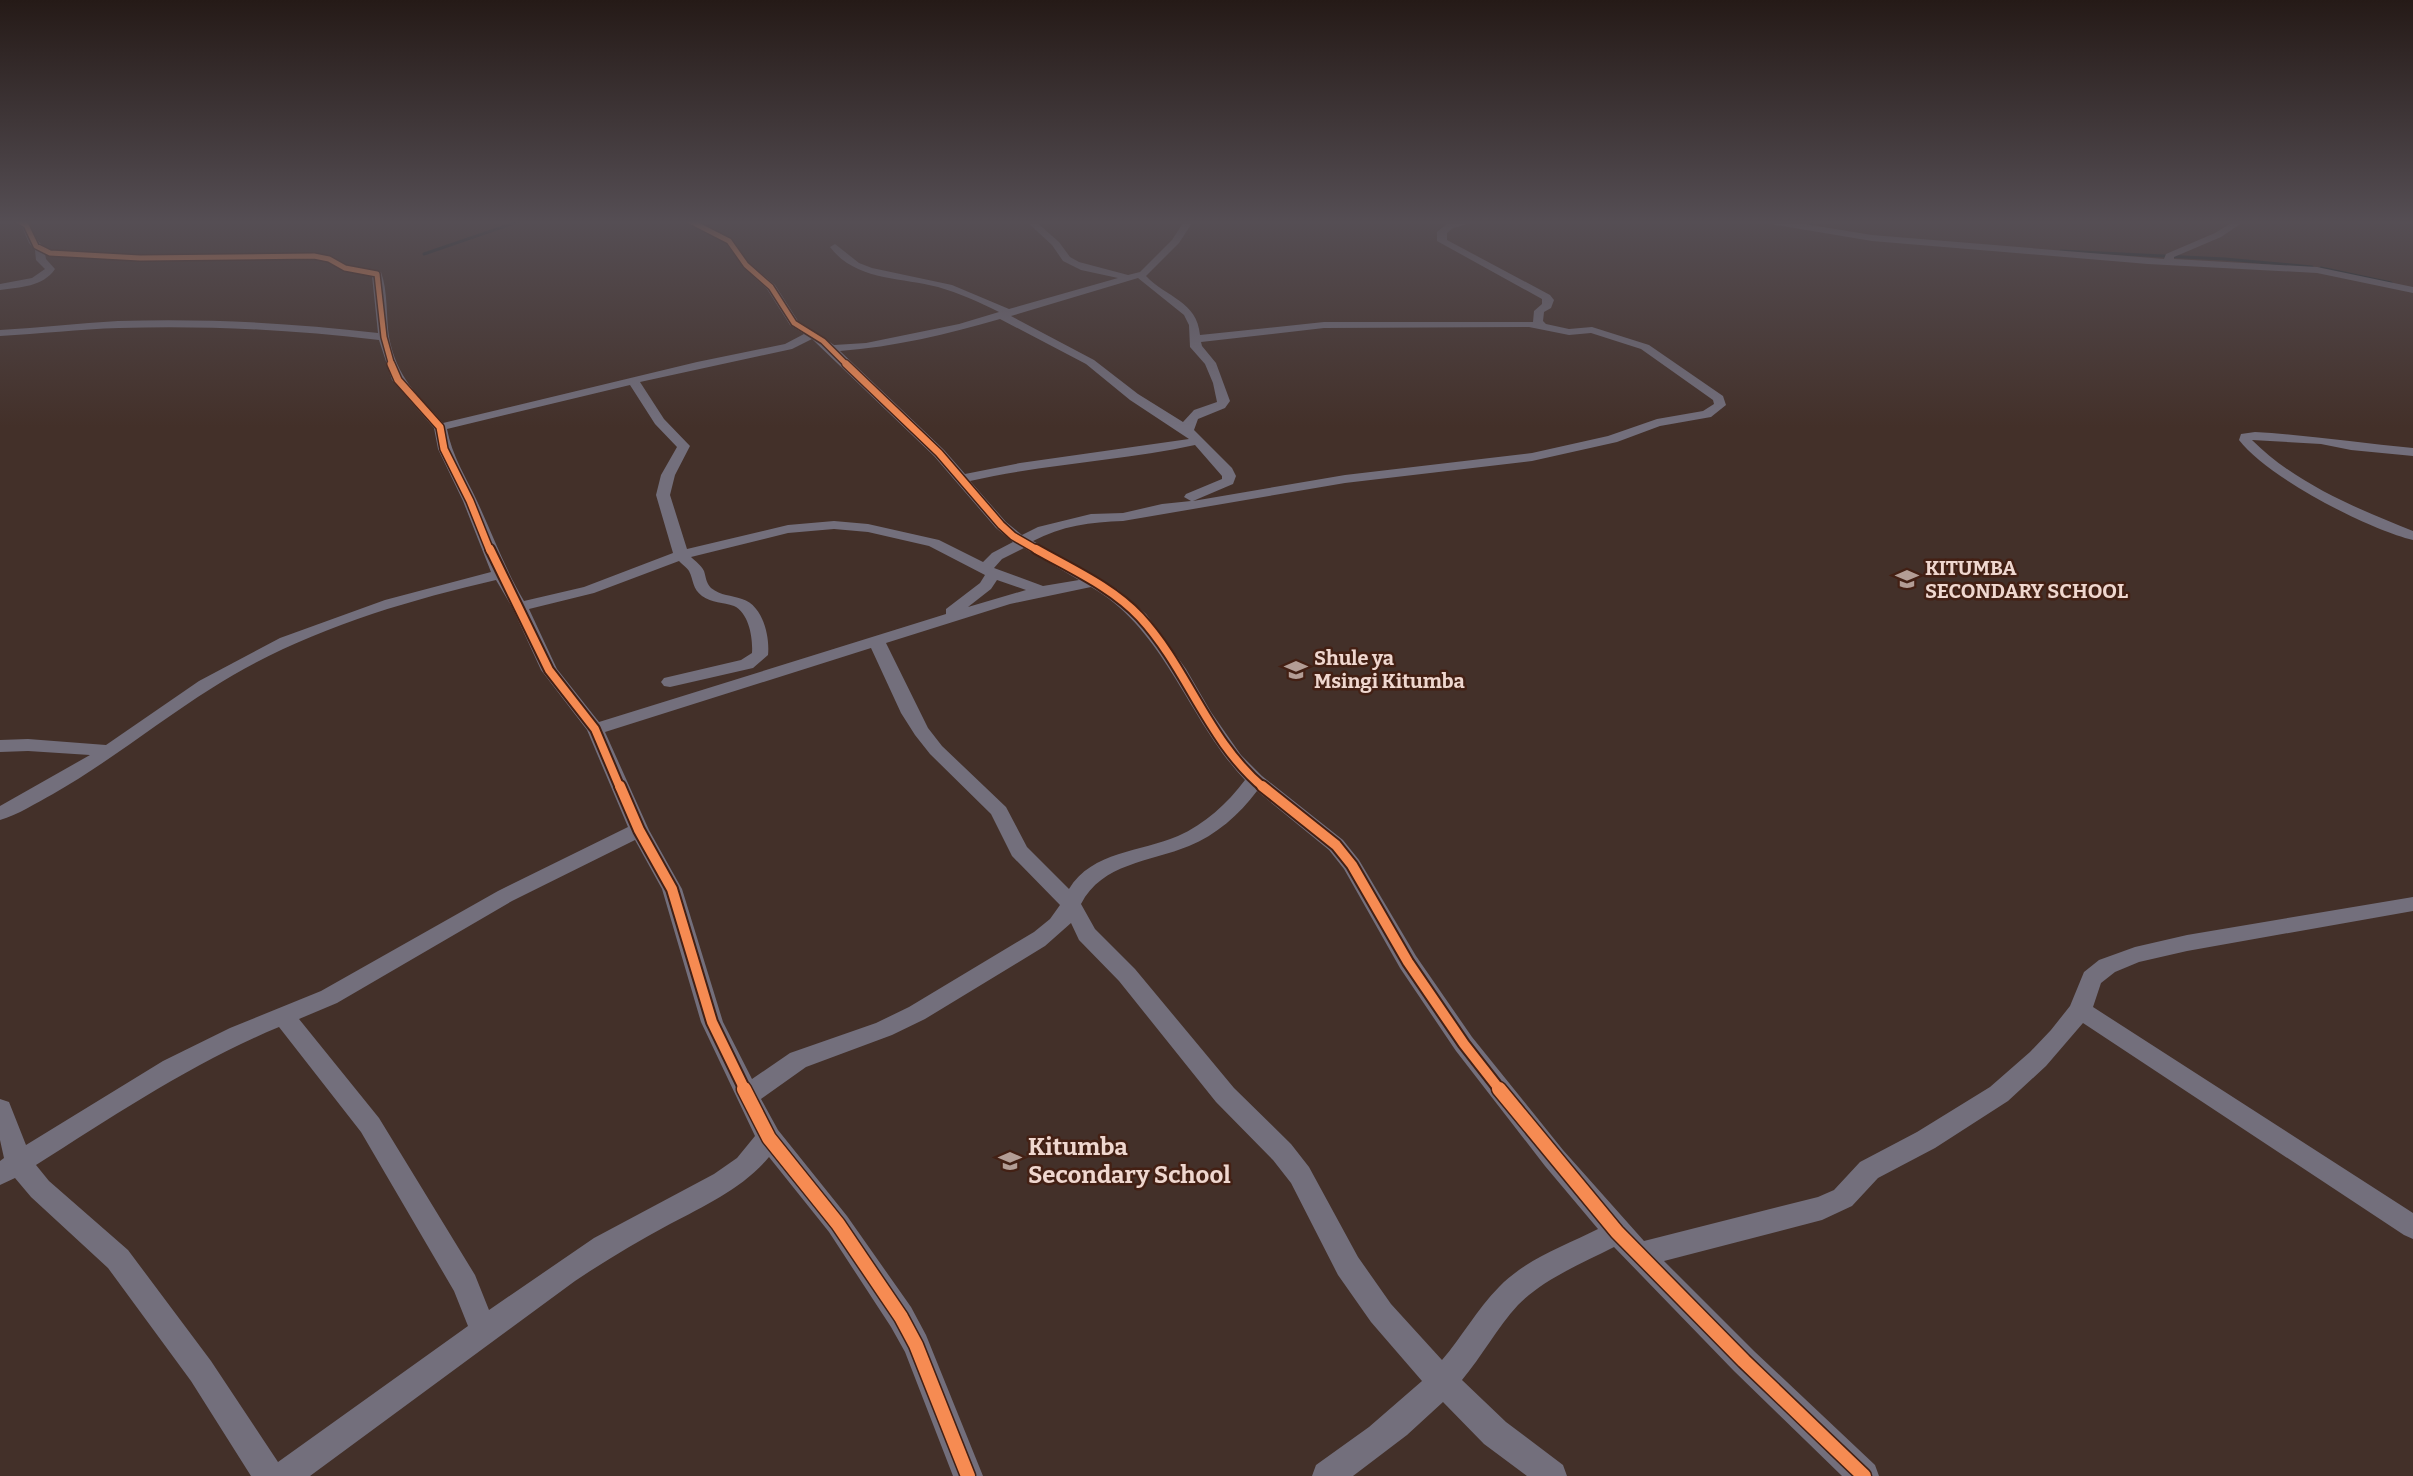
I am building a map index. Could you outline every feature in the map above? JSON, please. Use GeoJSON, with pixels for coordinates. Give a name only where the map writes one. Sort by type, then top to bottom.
{"type":"FeatureCollection","features":[{"type":"Feature","properties":{"kind":"street"},"geometry":{"type":"LineString","coordinates":[[379,289],[384,337],[398,380],[440,427],[444,449],[470,501],[500,574],[520,607],[549,670],[595,729],[639,830],[672,889],[712,1022],[769,1138],[838,1224],[901,1317],[916,1345],[968,1476]]}},
{"type":"Feature","properties":{"kind":"street"},"geometry":{"type":"LineString","coordinates":[[772,289],[791,320],[832,350],[939,453],[1001,525],[1023,541],[1120,600],[1150,629],[1179,669],[1234,759],[1255,780],[1336,845],[1352,865],[1408,962],[1464,1044],[1519,1116],[1617,1232],[1744,1361],[1864,1476]]}},
{"type":"Feature","properties":{"kind":"street"},"geometry":{"type":"LineString","coordinates":[[950,289],[1005,314],[1090,362],[1134,397],[1188,431],[1227,471],[1228,481],[1216,488],[1151,512]]}},
{"type":"Feature","properties":{"kind":"street"},"geometry":{"type":"LineString","coordinates":[[440,427],[697,365],[788,347],[832,350],[885,343],[961,327],[1099,289]]}},
{"type":"Feature","properties":{"kind":"street"},"geometry":{"type":"LineString","coordinates":[[1155,289],[1189,313],[1194,326],[1196,347],[1210,363],[1219,382],[1224,401],[1192,416],[1187,425],[1188,431]]}},
{"type":"Feature","properties":{"kind":"street"},"geometry":{"type":"LineString","coordinates":[[1531,289],[1549,300],[1547,306],[1539,311],[1538,321],[1542,326]]}},
{"type":"Feature","properties":{"kind":"street"},"geometry":{"type":"LineString","coordinates":[[0,333],[84,326],[238,324],[313,328],[384,337]]}},
{"type":"Feature","properties":{"kind":"street"},"geometry":{"type":"LineString","coordinates":[[931,625],[970,600],[986,586],[989,571],[997,556],[1043,530],[1091,518],[1123,517],[1345,479],[1554,453],[1612,439],[1657,423],[1707,414],[1720,405],[1719,399],[1646,347],[1592,330],[1569,332],[1542,326],[1324,325],[1195,339]]}},
{"type":"Feature","properties":{"kind":"street"},"geometry":{"type":"LineString","coordinates":[[788,347],[813,334]]}},
{"type":"Feature","properties":{"kind":"street"},"geometry":{"type":"LineString","coordinates":[[634,382],[659,421],[684,446],[668,476],[663,495],[681,555],[696,570],[700,585],[707,592],[719,599],[744,606],[757,623],[762,648],[760,655],[747,664],[670,682]]}},
{"type":"Feature","properties":{"kind":"street"},"geometry":{"type":"LineString","coordinates":[[2413,452],[2314,440],[2246,437],[2252,448],[2276,467],[2350,511],[2413,536]]}},
{"type":"Feature","properties":{"kind":"street"},"geometry":{"type":"LineString","coordinates":[[962,479],[997,470],[1157,449],[1198,441]]}},
{"type":"Feature","properties":{"kind":"street"},"geometry":{"type":"LineString","coordinates":[[520,607],[589,590],[681,555],[778,531],[834,525],[868,528],[924,540],[952,550],[989,571],[1042,591]]}},
{"type":"Feature","properties":{"kind":"street"},"geometry":{"type":"LineString","coordinates":[[0,814],[110,751],[192,692],[220,675],[284,644],[360,611],[423,592],[500,574]]}},
{"type":"Feature","properties":{"kind":"street"},"geometry":{"type":"LineString","coordinates":[[595,729],[1042,591],[1092,582]]}},
{"type":"Feature","properties":{"kind":"street"},"geometry":{"type":"LineString","coordinates":[[877,642],[910,713],[921,731],[936,750],[990,801],[1007,825],[1019,851],[1071,904],[1087,934],[1127,975],[1225,1095],[1282,1152],[1300,1175],[1348,1266],[1363,1289],[1414,1353],[1495,1433],[1552,1476]]}},
{"type":"Feature","properties":{"kind":"street"},"geometry":{"type":"LineString","coordinates":[[0,746],[28,745],[110,751]]}},
{"type":"Feature","properties":{"kind":"street"},"geometry":{"type":"LineString","coordinates":[[749,1095],[778,1072],[798,1060],[884,1029],[917,1013],[1050,932],[1063,918],[1089,878],[1102,869],[1123,860],[1169,847],[1202,833],[1228,814],[1255,780]]}},
{"type":"Feature","properties":{"kind":"street"},"geometry":{"type":"LineString","coordinates":[[9,1168],[171,1068],[238,1034],[338,992],[505,896],[639,830]]}},
{"type":"Feature","properties":{"kind":"street"},"geometry":{"type":"LineString","coordinates":[[1640,1255],[1822,1208],[1844,1198],[1869,1170],[1926,1140],[1999,1094],[2038,1059],[2080,1010],[2092,978],[2097,972],[2135,955],[2253,931],[2413,904]]}},
{"type":"Feature","properties":{"kind":"street"},"geometry":{"type":"LineString","coordinates":[[2080,1010],[2413,1227]]}},
{"type":"Feature","properties":{"kind":"street"},"geometry":{"type":"LineString","coordinates":[[284,1016],[370,1125],[465,1284],[483,1329]]}},
{"type":"Feature","properties":{"kind":"street"},"geometry":{"type":"LineString","coordinates":[[0,1109],[11,1134],[9,1168]]}},
{"type":"Feature","properties":{"kind":"street"},"geometry":{"type":"LineString","coordinates":[[284,1476],[483,1329],[603,1247],[723,1182],[746,1166],[769,1138]]}},
{"type":"Feature","properties":{"kind":"street"},"geometry":{"type":"LineString","coordinates":[[9,1168],[40,1189],[118,1259],[201,1371],[269,1476]]}},
{"type":"Feature","properties":{"kind":"street"},"geometry":{"type":"LineString","coordinates":[[1327,1476],[1380,1438],[1442,1382],[1459,1362],[1491,1314],[1517,1288],[1538,1271],[1595,1245],[1617,1232]]}},
{"type":"Feature","properties":{"kind":"cycle path"},"geometry":{"type":"LineString","coordinates":[[379,289],[384,337],[392,367],[398,380],[440,427],[444,449],[470,501],[500,574],[520,607],[549,670],[595,729],[639,830],[672,889],[712,1022],[758,1117],[769,1138],[838,1224],[901,1317],[916,1345],[968,1476]]}},
{"type":"Feature","properties":{"kind":"cycle path"},"geometry":{"type":"LineString","coordinates":[[772,289],[794,323],[823,341],[939,453],[1013,536],[1113,593],[1140,617],[1178,669],[1203,713],[1235,759],[1255,780],[1336,845],[1352,865],[1408,962],[1464,1044],[1554,1158],[1617,1232],[1744,1361],[1864,1476]]}},
{"type":"Feature","properties":{"kind":"place","name":"KITUMBA SECONDARY SCHOOL"},"geometry":{"type":"Point","coordinates":[1907,579]}},
{"type":"Feature","properties":{"kind":"place","name":"Shule ya Msingi Kitumba"},"geometry":{"type":"Point","coordinates":[1296,670]}},
{"type":"Feature","properties":{"kind":"place","name":"Kitumba Secondary School"},"geometry":{"type":"Point","coordinates":[1010,1161]}}]}
